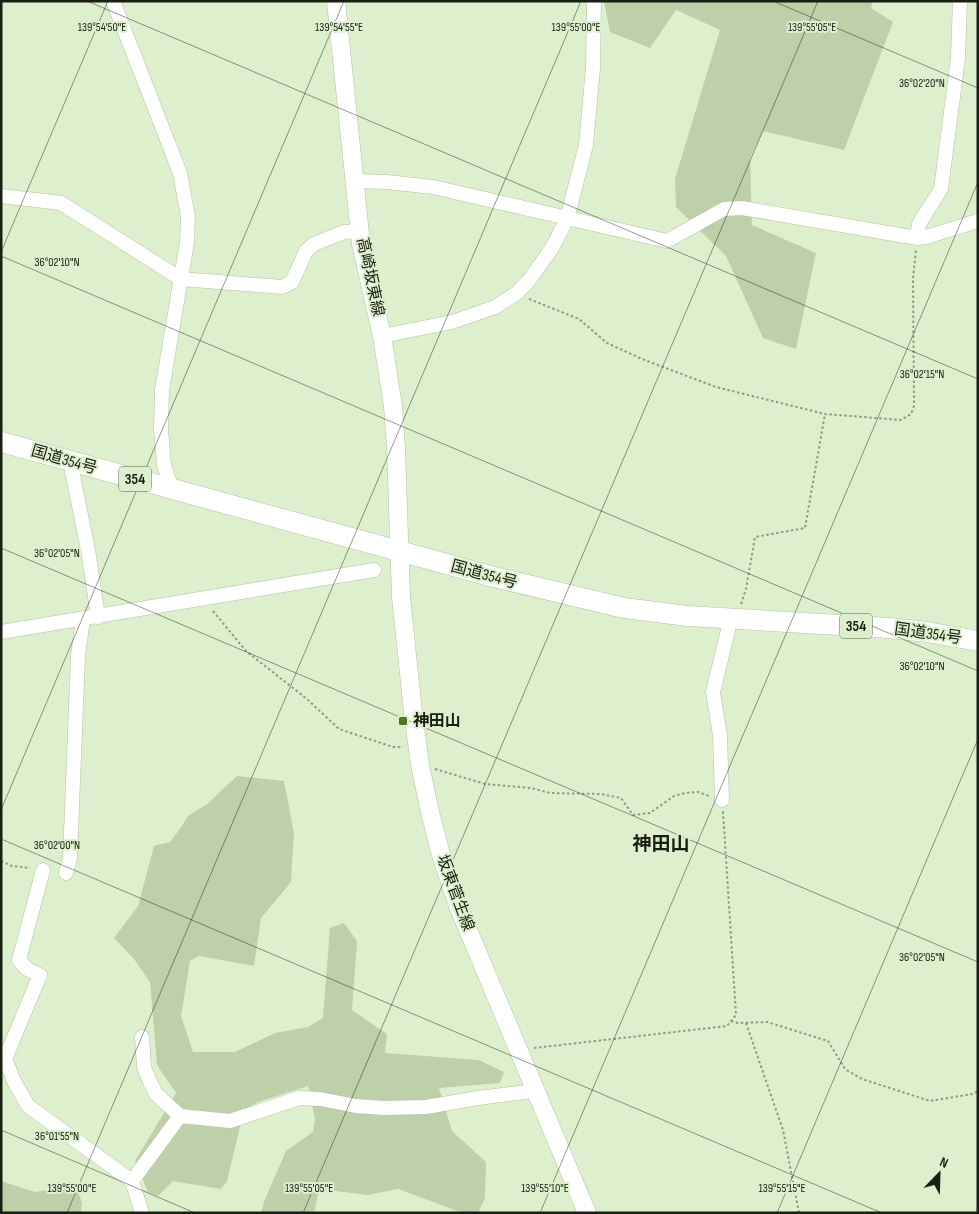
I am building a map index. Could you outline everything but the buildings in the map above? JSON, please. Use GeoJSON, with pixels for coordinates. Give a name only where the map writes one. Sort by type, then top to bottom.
{"type":"FeatureCollection","features":[{"type":"Feature","properties":{"kind":"highway","name":"国道354号"},"geometry":{"type":"LineString","coordinates":[[1,442],[400,552],[528,586],[624,608],[688,616],[890,628],[927,632],[978,642]]}},
{"type":"Feature","properties":{"kind":"main road","name":"高崎坂東線"},"geometry":{"type":"LineString","coordinates":[[336,1],[361,244],[382,336],[394,414],[400,552]]}},
{"type":"Feature","properties":{"kind":"main road","name":"坂東菅生線"},"geometry":{"type":"LineString","coordinates":[[400,552],[401,597],[407,666],[419,757],[441,855],[458,906],[587,1213]]}},
{"type":"Feature","properties":{"kind":"street"},"geometry":{"type":"LineString","coordinates":[[113,1],[180,173],[188,217],[187,242],[162,390],[161,429],[164,465],[172,490]]}},
{"type":"Feature","properties":{"kind":"street"},"geometry":{"type":"LineString","coordinates":[[382,336],[452,322],[495,307],[518,293],[552,248],[567,219],[586,145],[593,68],[594,1]]}},
{"type":"Feature","properties":{"kind":"street"},"geometry":{"type":"LineString","coordinates":[[917,238],[919,224],[941,189],[958,58],[960,1]]}},
{"type":"Feature","properties":{"kind":"street"},"geometry":{"type":"LineString","coordinates":[[354,181],[405,183],[433,187],[667,241],[724,209],[742,208],[917,238],[978,221]]}},
{"type":"Feature","properties":{"kind":"street"},"geometry":{"type":"LineString","coordinates":[[1,196],[61,203],[181,279],[282,286],[292,282],[306,251],[314,244],[344,232],[360,231]]}},
{"type":"Feature","properties":{"kind":"street"},"geometry":{"type":"LineString","coordinates":[[70,461],[88,550],[98,616]]}},
{"type":"Feature","properties":{"kind":"street"},"geometry":{"type":"LineString","coordinates":[[1,632],[374,570]]}},
{"type":"Feature","properties":{"kind":"street"},"geometry":{"type":"LineString","coordinates":[[722,800],[720,735],[713,692],[729,626],[734,618]]}},
{"type":"Feature","properties":{"kind":"street"},"geometry":{"type":"LineString","coordinates":[[66,873],[70,858],[78,656],[83,619]]}},
{"type":"Feature","properties":{"kind":"street"},"geometry":{"type":"LineString","coordinates":[[42,870],[19,960],[27,969],[40,975],[3,1056],[28,1106],[132,1181],[142,1213]]}},
{"type":"Feature","properties":{"kind":"street"},"geometry":{"type":"LineString","coordinates":[[142,1037],[144,1067],[150,1082],[156,1094],[180,1116],[230,1121],[299,1098],[383,1108],[426,1107],[526,1092],[535,1088]]}},
{"type":"Feature","properties":{"kind":"street"},"geometry":{"type":"LineString","coordinates":[[132,1181],[180,1116]]}},
{"type":"Feature","properties":{"kind":"path"},"geometry":{"type":"LineString","coordinates":[[518,293],[541,305],[579,319],[608,343],[642,359],[716,387],[825,414],[901,420],[911,414],[914,406],[912,278],[917,238]]}},
{"type":"Feature","properties":{"kind":"path"},"geometry":{"type":"LineString","coordinates":[[734,618],[740,608],[746,588],[756,537],[805,528],[825,414]]}},
{"type":"Feature","properties":{"kind":"path"},"geometry":{"type":"LineString","coordinates":[[203,598],[246,651],[301,694],[339,729],[393,747],[486,784],[531,788],[550,793],[601,794],[621,798],[633,815],[650,813],[668,799],[685,793],[698,792],[722,800],[736,1015],[727,1026],[517,1050]]}},
{"type":"Feature","properties":{"kind":"path"},"geometry":{"type":"LineString","coordinates":[[731,1021],[738,1023],[767,1022],[828,1041],[845,1070],[862,1079],[930,1101],[972,1094],[978,1091]]}},
{"type":"Feature","properties":{"kind":"path"},"geometry":{"type":"LineString","coordinates":[[746,1022],[784,1130],[800,1213]]}},
{"type":"Feature","properties":{"kind":"green space"},"geometry":{"type":"Polygon","coordinates":[[[604,1],[873,1],[871,8],[893,22],[844,150],[763,131],[750,158],[752,225],[816,253],[796,349],[763,338],[726,256],[676,207],[675,179],[720,30],[676,10],[650,48],[610,32],[604,1]]]}},
{"type":"Feature","properties":{"kind":"green space"},"geometry":{"type":"Polygon","coordinates":[[[237,776],[284,781],[294,833],[291,882],[261,918],[254,966],[199,956],[190,961],[181,1016],[193,1052],[235,1052],[275,1033],[308,1027],[323,1018],[330,928],[344,923],[357,941],[352,1010],[387,1034],[385,1053],[479,1060],[504,1072],[500,1083],[439,1088],[452,1131],[486,1162],[485,1198],[478,1213],[463,1213],[398,1189],[368,1195],[319,1189],[314,1213],[261,1213],[265,1199],[286,1151],[313,1132],[315,1119],[308,1086],[258,1102],[244,1110],[227,1181],[221,1189],[173,1181],[158,1196],[148,1192],[135,1161],[176,1093],[157,1065],[150,982],[134,959],[114,938],[138,906],[154,846],[170,842],[188,816],[207,804],[237,776]]]}},
{"type":"Feature","properties":{"kind":"green space"},"geometry":{"type":"Polygon","coordinates":[[[1,1181],[35,1192],[76,1185],[82,1203],[81,1213],[1,1213],[1,1181]]]}},
{"type":"Feature","properties":{"kind":"place","name":"神田山"},"geometry":{"type":"Point","coordinates":[403,721]}},
{"type":"Feature","properties":{"kind":"district","name":"神田山"},"geometry":{"type":"Point","coordinates":[661,844]}}]}
